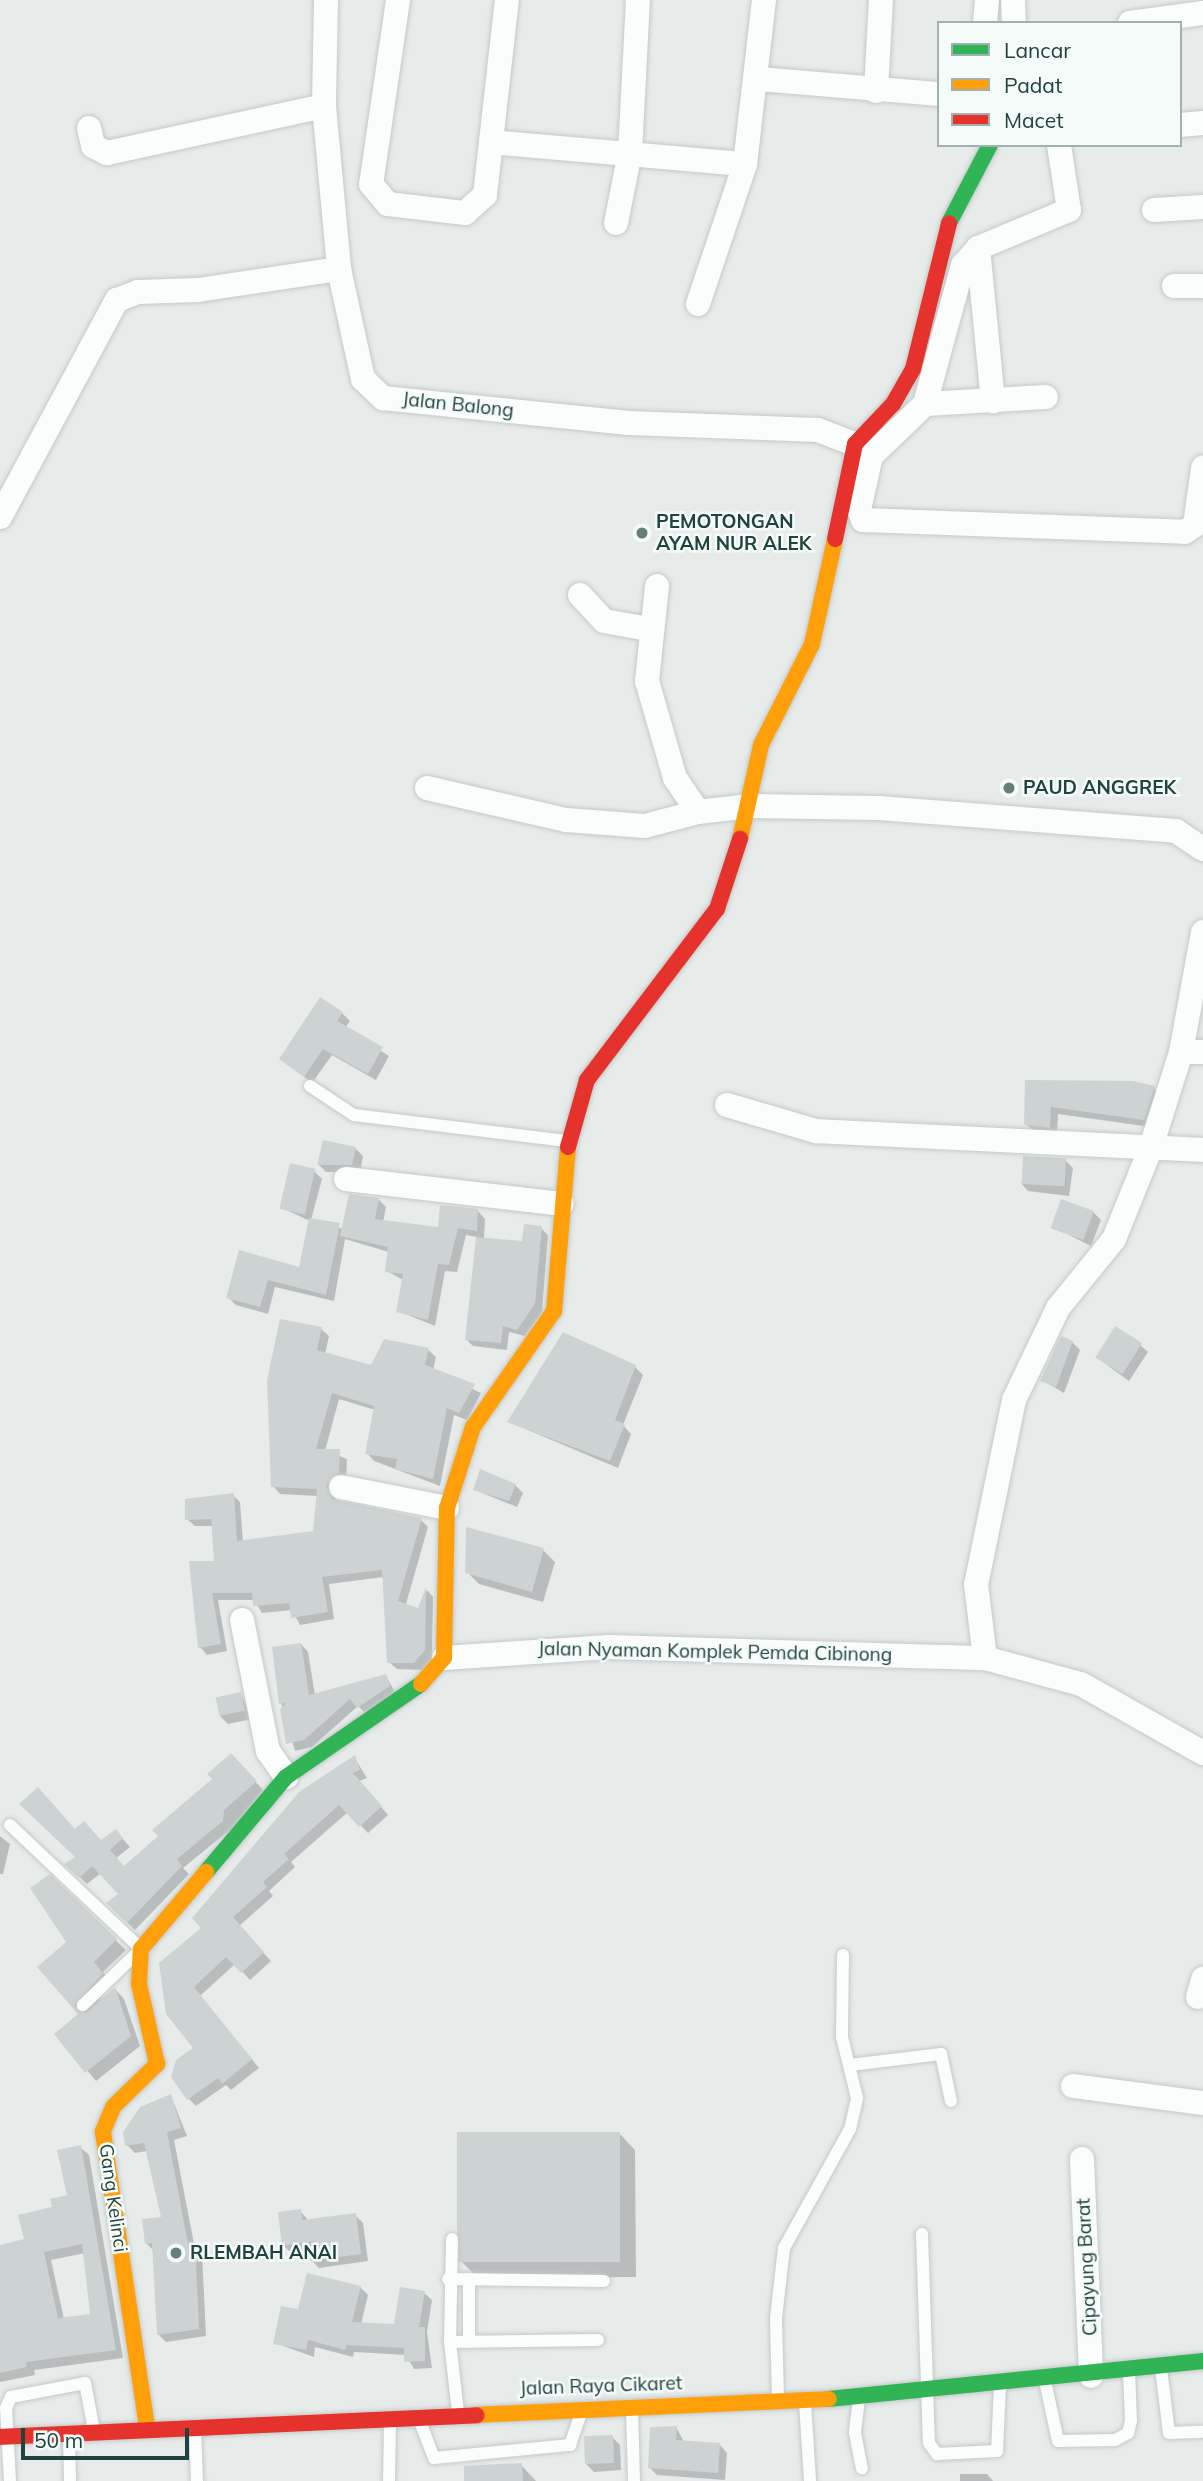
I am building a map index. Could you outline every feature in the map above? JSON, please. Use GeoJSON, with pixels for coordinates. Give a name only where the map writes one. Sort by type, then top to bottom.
{"type":"FeatureCollection","features":[{"type":"Feature","properties":{"kind":"street","name":"Jalan Balong"},"geometry":{"type":"LineString","coordinates":[[326,0],[324,106],[339,269],[363,379],[383,398],[629,422],[818,430],[855,444]]}},
{"type":"Feature","properties":{"kind":"street"},"geometry":{"type":"LineString","coordinates":[[398,0],[371,184],[375,194],[388,204],[475,208],[485,194],[508,0]]}},
{"type":"Feature","properties":{"kind":"street"},"geometry":{"type":"LineString","coordinates":[[616,223],[630,152],[638,0]]}},
{"type":"Feature","properties":{"kind":"street"},"geometry":{"type":"LineString","coordinates":[[698,304],[745,164],[759,79],[764,0]]}},
{"type":"Feature","properties":{"kind":"street"},"geometry":{"type":"LineString","coordinates":[[876,90],[881,0]]}},
{"type":"Feature","properties":{"kind":"street"},"geometry":{"type":"LineString","coordinates":[[985,21],[987,0]]}},
{"type":"Feature","properties":{"kind":"street"},"geometry":{"type":"LineString","coordinates":[[1013,0],[1014,21]]}},
{"type":"Feature","properties":{"kind":"street"},"geometry":{"type":"LineString","coordinates":[[1145,21],[1203,13]]}},
{"type":"Feature","properties":{"kind":"street"},"geometry":{"type":"LineString","coordinates":[[759,79],[937,94]]}},
{"type":"Feature","properties":{"kind":"street"},"geometry":{"type":"LineString","coordinates":[[89,128],[93,146],[107,153],[324,106]]}},
{"type":"Feature","properties":{"kind":"street"},"geometry":{"type":"LineString","coordinates":[[1182,125],[1203,123]]}},
{"type":"Feature","properties":{"kind":"street"},"geometry":{"type":"LineString","coordinates":[[491,142],[745,164]]}},
{"type":"Feature","properties":{"kind":"street"},"geometry":{"type":"LineString","coordinates":[[141,1948],[286,1777],[410,1696],[444,1658],[447,1508],[473,1427],[554,1311],[568,1142],[587,1080],[717,909],[750,806],[761,745],[812,644],[855,444],[893,404],[913,369],[946,229],[989,147]]}},
{"type":"Feature","properties":{"kind":"street"},"geometry":{"type":"LineString","coordinates":[[1059,147],[1069,210],[978,248],[963,264],[925,404],[872,456],[859,510],[863,520],[1185,532],[1195,525],[1203,468]]}},
{"type":"Feature","properties":{"kind":"street"},"geometry":{"type":"LineString","coordinates":[[1154,210],[1203,207]]}},
{"type":"Feature","properties":{"kind":"street"},"geometry":{"type":"LineString","coordinates":[[978,248],[993,401]]}},
{"type":"Feature","properties":{"kind":"street"},"geometry":{"type":"LineString","coordinates":[[0,517],[117,300],[138,292],[198,290],[339,269]]}},
{"type":"Feature","properties":{"kind":"street"},"geometry":{"type":"LineString","coordinates":[[1174,286],[1203,286]]}},
{"type":"Feature","properties":{"kind":"street"},"geometry":{"type":"LineString","coordinates":[[925,404],[1046,397]]}},
{"type":"Feature","properties":{"kind":"street"},"geometry":{"type":"LineString","coordinates":[[657,586],[649,629],[647,681],[675,778],[698,812]]}},
{"type":"Feature","properties":{"kind":"street"},"geometry":{"type":"LineString","coordinates":[[580,595],[604,621],[649,629]]}},
{"type":"Feature","properties":{"kind":"street"},"geometry":{"type":"LineString","coordinates":[[427,788],[566,820],[645,825],[698,812],[750,806],[879,808],[1175,831],[1203,849]]}},
{"type":"Feature","properties":{"kind":"street"},"geometry":{"type":"LineString","coordinates":[[985,1658],[976,1585],[1014,1400],[1058,1308],[1114,1239],[1192,1052],[1203,932]]}},
{"type":"Feature","properties":{"kind":"street"},"geometry":{"type":"LineString","coordinates":[[727,1105],[816,1130],[1150,1150],[1203,1150]]}},
{"type":"Feature","properties":{"kind":"street"},"geometry":{"type":"LineString","coordinates":[[346,1179],[562,1204]]}},
{"type":"Feature","properties":{"kind":"street"},"geometry":{"type":"LineString","coordinates":[[341,1487],[447,1508]]}},
{"type":"Feature","properties":{"kind":"street"},"geometry":{"type":"LineString","coordinates":[[242,1620],[268,1751],[286,1777]]}},
{"type":"Feature","properties":{"kind":"street","name":"Jalan Nyaman Komplek Pemda Cibinong"},"geometry":{"type":"LineString","coordinates":[[444,1658],[609,1647],[985,1658],[1081,1684],[1203,1753]]}},
{"type":"Feature","properties":{"kind":"street","name":"Gang Kelinci"},"geometry":{"type":"LineString","coordinates":[[141,1948],[139,1984],[157,2064],[113,2107],[103,2131],[147,2427]]}},
{"type":"Feature","properties":{"kind":"street"},"geometry":{"type":"LineString","coordinates":[[1073,2086],[1203,2103]]}},
{"type":"Feature","properties":{"kind":"street","name":"Cipayung Barat"},"geometry":{"type":"LineString","coordinates":[[1082,2159],[1091,2375]]}},
{"type":"Feature","properties":{"kind":"street","name":"Jalan Raya Cikaret"},"geometry":{"type":"LineString","coordinates":[[4,2437],[69,2431],[458,2412],[859,2398],[1129,2372],[1203,2361]]}},
{"type":"Feature","properties":{"kind":"lane"},"geometry":{"type":"LineString","coordinates":[[310,1086],[354,1115],[568,1142]]}},
{"type":"Feature","properties":{"kind":"lane"},"geometry":{"type":"LineString","coordinates":[[10,1825],[141,1948],[83,2005]]}},
{"type":"Feature","properties":{"kind":"lane"},"geometry":{"type":"LineString","coordinates":[[778,2401],[776,2318],[784,2248],[850,2129],[857,2098],[842,2037],[843,1955]]}},
{"type":"Feature","properties":{"kind":"lane"},"geometry":{"type":"LineString","coordinates":[[850,2065],[942,2054],[951,2101]]}},
{"type":"Feature","properties":{"kind":"lane"},"geometry":{"type":"LineString","coordinates":[[922,2234],[927,2390],[932,2449],[988,2455],[1000,2446],[1000,2385]]}},
{"type":"Feature","properties":{"kind":"lane"},"geometry":{"type":"LineString","coordinates":[[452,2239],[448,2278],[450,2342],[458,2412]]}},
{"type":"Feature","properties":{"kind":"lane"},"geometry":{"type":"LineString","coordinates":[[448,2278],[604,2281]]}},
{"type":"Feature","properties":{"kind":"lane"},"geometry":{"type":"LineString","coordinates":[[469,2279],[469,2342]]}},
{"type":"Feature","properties":{"kind":"lane"},"geometry":{"type":"LineString","coordinates":[[450,2342],[598,2340]]}},
{"type":"Feature","properties":{"kind":"lane"},"geometry":{"type":"LineString","coordinates":[[1161,2367],[1169,2433],[1203,2432]]}},
{"type":"Feature","properties":{"kind":"lane"},"geometry":{"type":"LineString","coordinates":[[1045,2381],[1058,2441],[1115,2440],[1128,2433],[1132,2421],[1129,2372]]}},
{"type":"Feature","properties":{"kind":"lane"},"geometry":{"type":"LineString","coordinates":[[10,2481],[4,2437],[11,2397],[78,2382],[88,2390],[94,2430]]}},
{"type":"Feature","properties":{"kind":"lane"},"geometry":{"type":"LineString","coordinates":[[859,2398],[855,2433],[862,2468]]}},
{"type":"Feature","properties":{"kind":"lane"},"geometry":{"type":"LineString","coordinates":[[805,2399],[810,2481]]}},
{"type":"Feature","properties":{"kind":"lane"},"geometry":{"type":"LineString","coordinates":[[632,2406],[634,2481]]}},
{"type":"Feature","properties":{"kind":"lane"},"geometry":{"type":"LineString","coordinates":[[417,2414],[434,2458],[570,2445],[583,2407]]}},
{"type":"Feature","properties":{"kind":"lane"},"geometry":{"type":"LineString","coordinates":[[389,2481],[391,2416]]}},
{"type":"Feature","properties":{"kind":"lane"},"geometry":{"type":"LineString","coordinates":[[195,2425],[197,2481]]}},
{"type":"Feature","properties":{"kind":"lane"},"geometry":{"type":"LineString","coordinates":[[69,2431],[70,2481]]}},
{"type":"Feature","properties":{"kind":"building"},"geometry":{"type":"Polygon","coordinates":[[[320,997],[343,1012],[337,1021],[383,1047],[368,1074],[323,1049],[304,1077],[279,1059],[320,997]]]}},
{"type":"Feature","properties":{"kind":"building"},"geometry":{"type":"Polygon","coordinates":[[[1025,1080],[1133,1081],[1155,1086],[1144,1120],[1051,1107],[1050,1128],[1024,1125],[1025,1080]]]}},
{"type":"Feature","properties":{"kind":"building"},"geometry":{"type":"Polygon","coordinates":[[[323,1140],[356,1147],[352,1165],[317,1165],[323,1140]]]}},
{"type":"Feature","properties":{"kind":"building"},"geometry":{"type":"Polygon","coordinates":[[[1023,1156],[1066,1158],[1064,1186],[1022,1184],[1023,1156]]]}},
{"type":"Feature","properties":{"kind":"building"},"geometry":{"type":"Polygon","coordinates":[[[290,1163],[315,1169],[305,1215],[279,1209],[290,1163]]]}},
{"type":"Feature","properties":{"kind":"building"},"geometry":{"type":"Polygon","coordinates":[[[349,1194],[379,1198],[375,1219],[438,1227],[440,1205],[478,1209],[477,1231],[458,1228],[449,1265],[438,1264],[428,1320],[396,1312],[403,1274],[385,1272],[388,1247],[340,1236],[349,1194]]]}},
{"type":"Feature","properties":{"kind":"building"},"geometry":{"type":"Polygon","coordinates":[[[1061,1199],[1094,1211],[1083,1240],[1050,1228],[1061,1199]]]}},
{"type":"Feature","properties":{"kind":"building"},"geometry":{"type":"Polygon","coordinates":[[[309,1218],[340,1223],[326,1295],[268,1280],[260,1307],[226,1298],[239,1250],[299,1267],[309,1218]]]}},
{"type":"Feature","properties":{"kind":"building"},"geometry":{"type":"Polygon","coordinates":[[[524,1224],[542,1226],[535,1304],[517,1330],[503,1326],[501,1343],[465,1340],[476,1237],[522,1241],[524,1224]]]}},
{"type":"Feature","properties":{"kind":"building"},"geometry":{"type":"Polygon","coordinates":[[[280,1319],[322,1327],[317,1350],[371,1365],[384,1339],[429,1348],[425,1365],[475,1384],[459,1413],[447,1408],[433,1479],[395,1469],[397,1459],[365,1454],[374,1406],[332,1393],[316,1449],[340,1449],[339,1473],[326,1485],[332,1499],[422,1518],[398,1601],[418,1608],[426,1587],[425,1650],[414,1663],[387,1663],[382,1570],[322,1577],[328,1612],[291,1618],[289,1603],[253,1606],[252,1593],[212,1593],[221,1644],[198,1648],[189,1561],[214,1561],[211,1519],[185,1520],[185,1499],[234,1493],[237,1541],[313,1531],[317,1489],[271,1487],[267,1380],[280,1319]]]}},
{"type":"Feature","properties":{"kind":"building"},"geometry":{"type":"Polygon","coordinates":[[[1115,1326],[1142,1343],[1123,1374],[1095,1357],[1115,1326]]]}},
{"type":"Feature","properties":{"kind":"building"},"geometry":{"type":"Polygon","coordinates":[[[563,1332],[636,1365],[615,1420],[625,1424],[610,1461],[507,1422],[563,1332]]]}},
{"type":"Feature","properties":{"kind":"building"},"geometry":{"type":"Polygon","coordinates":[[[1061,1336],[1073,1341],[1056,1387],[1040,1381],[1061,1336]]]}},
{"type":"Feature","properties":{"kind":"building"},"geometry":{"type":"Polygon","coordinates":[[[480,1469],[516,1484],[509,1501],[473,1490],[480,1469]]]}},
{"type":"Feature","properties":{"kind":"building"},"geometry":{"type":"Polygon","coordinates":[[[466,1527],[544,1548],[532,1592],[465,1573],[466,1527]]]}},
{"type":"Feature","properties":{"kind":"building"},"geometry":{"type":"Polygon","coordinates":[[[301,1643],[309,1695],[386,1674],[390,1686],[357,1708],[350,1699],[304,1740],[286,1744],[280,1709],[286,1703],[279,1704],[272,1647],[301,1643]]]}},
{"type":"Feature","properties":{"kind":"building"},"geometry":{"type":"Polygon","coordinates":[[[241,1692],[245,1711],[220,1716],[216,1697],[241,1692]]]}},
{"type":"Feature","properties":{"kind":"building"},"geometry":{"type":"Polygon","coordinates":[[[231,1753],[257,1781],[224,1810],[223,1821],[177,1859],[182,1866],[127,1923],[106,1903],[118,1894],[92,1866],[79,1878],[64,1864],[75,1857],[19,1804],[38,1787],[75,1829],[84,1821],[101,1840],[116,1829],[123,1838],[110,1850],[124,1866],[158,1836],[152,1830],[212,1779],[207,1774],[231,1753]]]}},
{"type":"Feature","properties":{"kind":"building"},"geometry":{"type":"Polygon","coordinates":[[[355,1755],[360,1770],[353,1773],[382,1806],[359,1827],[339,1805],[284,1854],[289,1859],[263,1882],[267,1887],[233,1917],[264,1952],[241,1973],[226,1957],[194,1987],[252,2059],[222,2084],[218,2078],[187,2100],[171,2077],[176,2060],[193,2048],[166,2014],[159,1963],[201,1928],[192,1918],[299,1792],[355,1755]]]}},
{"type":"Feature","properties":{"kind":"building"},"geometry":{"type":"Polygon","coordinates":[[[50,1874],[117,1939],[94,1962],[103,1973],[74,2006],[86,2013],[115,1987],[131,2036],[85,2073],[54,2034],[78,2014],[37,1967],[66,1942],[30,1888],[50,1874]]]}},
{"type":"Feature","properties":{"kind":"building"},"geometry":{"type":"Polygon","coordinates":[[[171,2094],[181,2128],[167,2132],[188,2244],[195,2243],[199,2329],[157,2335],[152,2243],[145,2244],[142,2219],[161,2217],[144,2143],[125,2146],[123,2132],[140,2107],[171,2094]]]}},
{"type":"Feature","properties":{"kind":"building"},"geometry":{"type":"Polygon","coordinates":[[[457,2132],[620,2132],[620,2262],[457,2262],[457,2132]]]}},
{"type":"Feature","properties":{"kind":"building"},"geometry":{"type":"Polygon","coordinates":[[[81,2145],[116,2350],[26,2362],[27,2367],[0,2373],[0,2245],[24,2239],[18,2215],[52,2207],[50,2199],[67,2195],[57,2150],[81,2145]],[[82,2244],[44,2252],[58,2318],[90,2314],[82,2244]]]}},
{"type":"Feature","properties":{"kind":"building"},"geometry":{"type":"Polygon","coordinates":[[[301,2209],[302,2220],[356,2213],[361,2254],[309,2261],[314,2241],[282,2246],[278,2212],[301,2209]]]}},
{"type":"Feature","properties":{"kind":"building"},"geometry":{"type":"Polygon","coordinates":[[[307,2273],[361,2286],[352,2322],[394,2324],[400,2287],[425,2291],[419,2327],[425,2327],[425,2361],[404,2362],[404,2348],[347,2345],[345,2350],[308,2340],[306,2350],[273,2344],[281,2306],[298,2309],[307,2273]]]}},
{"type":"Feature","properties":{"kind":"building"},"geometry":{"type":"Polygon","coordinates":[[[677,2426],[676,2440],[720,2443],[718,2473],[648,2468],[650,2427],[677,2426]]]}},
{"type":"Feature","properties":{"kind":"building"},"geometry":{"type":"Polygon","coordinates":[[[613,2435],[614,2463],[585,2464],[584,2436],[613,2435]]]}},
{"type":"Feature","properties":{"kind":"building"},"geometry":{"type":"Polygon","coordinates":[[[522,2463],[523,2481],[464,2481],[464,2466],[522,2463]]]}},
{"type":"Feature","properties":{"kind":"traffic: fast"},"geometry":{"type":"LineString","coordinates":[[949,223],[989,147]]}},
{"type":"Feature","properties":{"kind":"traffic: fast"},"geometry":{"type":"LineString","coordinates":[[206,1872],[286,1777],[421,1684]]}},
{"type":"Feature","properties":{"kind":"traffic: fast"},"geometry":{"type":"LineString","coordinates":[[829,2399],[1203,2361]]}},
{"type":"Feature","properties":{"kind":"traffic: slow"},"geometry":{"type":"LineString","coordinates":[[740,839],[761,745],[812,644],[835,539]]}},
{"type":"Feature","properties":{"kind":"traffic: slow"},"geometry":{"type":"LineString","coordinates":[[421,1684],[444,1658],[447,1508],[473,1427],[554,1311],[568,1147]]}},
{"type":"Feature","properties":{"kind":"traffic: slow"},"geometry":{"type":"LineString","coordinates":[[147,2427],[103,2131],[113,2107],[157,2064],[139,1984],[141,1949],[206,1872]]}},
{"type":"Feature","properties":{"kind":"traffic: slow"},"geometry":{"type":"LineString","coordinates":[[476,2415],[829,2399]]}},
{"type":"Feature","properties":{"kind":"traffic: jam"},"geometry":{"type":"LineString","coordinates":[[835,539],[855,444],[893,404],[913,369],[949,223]]}},
{"type":"Feature","properties":{"kind":"traffic: jam"},"geometry":{"type":"LineString","coordinates":[[568,1147],[587,1080],[717,909],[740,839]]}},
{"type":"Feature","properties":{"kind":"traffic: jam"},"geometry":{"type":"LineString","coordinates":[[0,2437],[476,2415]]}},
{"type":"Feature","properties":{"kind":"place","name":"PEMOTONGAN AYAM NUR ALEK"},"geometry":{"type":"Point","coordinates":[642,533]}},
{"type":"Feature","properties":{"kind":"place","name":"PAUD ANGGREK"},"geometry":{"type":"Point","coordinates":[1009,788]}},
{"type":"Feature","properties":{"kind":"place","name":"RLEMBAH ANAI"},"geometry":{"type":"Point","coordinates":[176,2253]}}]}
